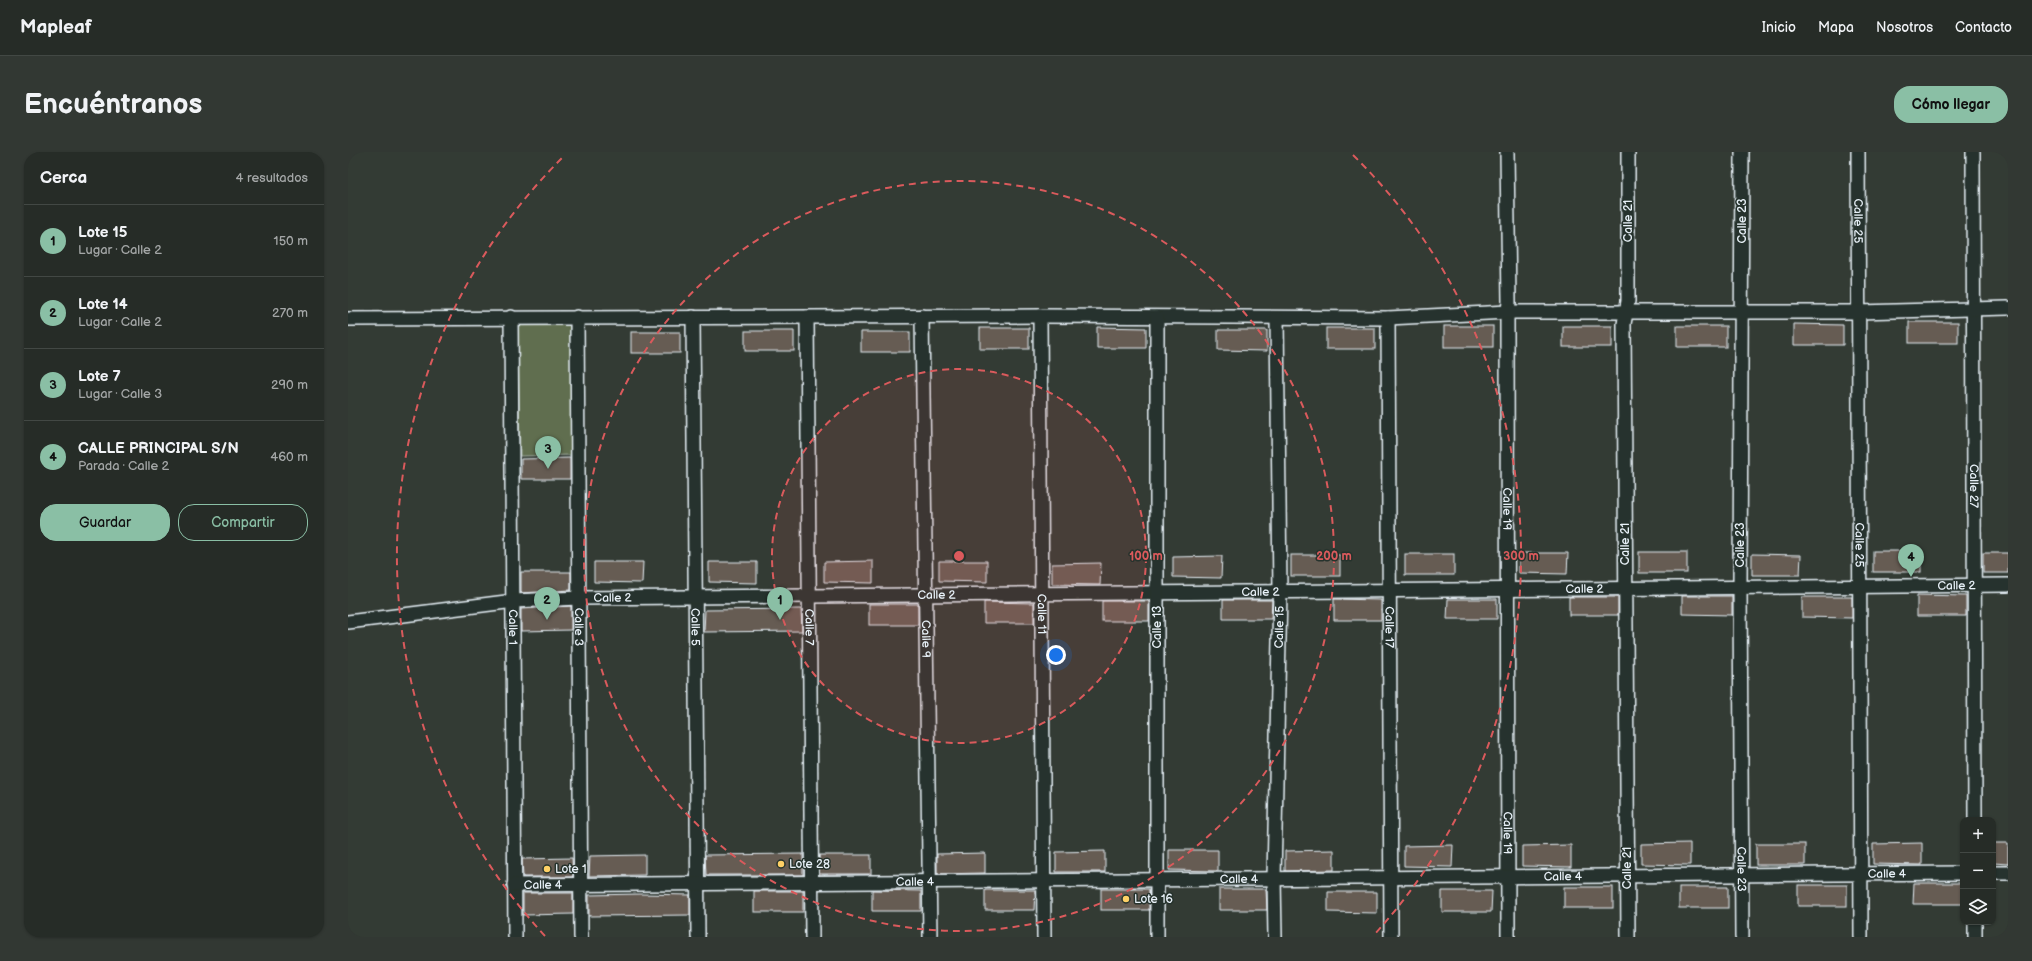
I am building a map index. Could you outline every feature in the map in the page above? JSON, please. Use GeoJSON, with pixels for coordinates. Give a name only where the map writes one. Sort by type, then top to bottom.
{"type":"FeatureCollection","features":[{"type":"Feature","properties":{"kind":"street","name":"Calle 19"},"geometry":{"type":"LineString","coordinates":[[1507,152],[1508,312],[1506,319],[1506,589],[1508,937]]}},
{"type":"Feature","properties":{"kind":"street","name":"Calle 21"},"geometry":{"type":"LineString","coordinates":[[1628,152],[1628,301],[1625,312],[1628,937]]}},
{"type":"Feature","properties":{"kind":"street","name":"Calle 23"},"geometry":{"type":"LineString","coordinates":[[1742,152],[1740,587],[1742,937]]}},
{"type":"Feature","properties":{"kind":"street","name":"Calle 25"},"geometry":{"type":"LineString","coordinates":[[1858,152],[1860,937]]}},
{"type":"Feature","properties":{"kind":"street","name":"Calle 27"},"geometry":{"type":"LineString","coordinates":[[1973,152],[1973,586],[1975,817]]}},
{"type":"Feature","properties":{"kind":"street"},"geometry":{"type":"LineString","coordinates":[[348,318],[1040,316],[1388,318],[1508,312],[1858,312],[2008,308]]}},
{"type":"Feature","properties":{"kind":"street","name":"Calle 7"},"geometry":{"type":"LineString","coordinates":[[807,316],[812,937]]}},
{"type":"Feature","properties":{"kind":"street","name":"Calle 9"},"geometry":{"type":"LineString","coordinates":[[922,316],[930,937]]}},
{"type":"Feature","properties":{"kind":"street","name":"Calle 11"},"geometry":{"type":"LineString","coordinates":[[1040,316],[1044,937]]}},
{"type":"Feature","properties":{"kind":"street","name":"Calle 1"},"geometry":{"type":"LineString","coordinates":[[511,317],[515,937]]}},
{"type":"Feature","properties":{"kind":"street","name":"Calle 3"},"geometry":{"type":"LineString","coordinates":[[577,317],[581,937]]}},
{"type":"Feature","properties":{"kind":"street","name":"Calle 5"},"geometry":{"type":"LineString","coordinates":[[693,317],[698,937]]}},
{"type":"Feature","properties":{"kind":"street","name":"Calle 13"},"geometry":{"type":"LineString","coordinates":[[1157,937],[1158,317]]}},
{"type":"Feature","properties":{"kind":"street","name":"Calle 15"},"geometry":{"type":"LineString","coordinates":[[1275,937],[1274,878],[1280,592],[1277,318]]}},
{"type":"Feature","properties":{"kind":"street","name":"Calle 17"},"geometry":{"type":"LineString","coordinates":[[1388,318],[1391,937]]}},
{"type":"Feature","properties":{"kind":"street","name":"Calle 2"},"geometry":{"type":"LineString","coordinates":[[348,622],[514,601],[579,598],[2008,585]]}},
{"type":"Feature","properties":{"kind":"street","name":"Calle 4"},"geometry":{"type":"LineString","coordinates":[[514,884],[1960,873]]}},
{"type":"Feature","properties":{"kind":"street"},"geometry":{"type":"LineString","coordinates":[[1996,873],[2008,873]]}},
{"type":"Feature","properties":{"kind":"street"},"geometry":{"type":"LineString","coordinates":[[1975,925],[1975,937]]}},
{"type":"Feature","properties":{"kind":"green space"},"geometry":{"type":"Polygon","coordinates":[[[573,324],[574,455],[520,456],[518,325],[573,324]]]}},
{"type":"Feature","properties":{"kind":"building"},"geometry":{"type":"Polygon","coordinates":[[[1909,322],[1958,322],[1958,343],[1909,343],[1909,322]]]}},
{"type":"Feature","properties":{"kind":"building"},"geometry":{"type":"Polygon","coordinates":[[[1794,324],[1843,325],[1843,345],[1794,345],[1794,324]]]}},
{"type":"Feature","properties":{"kind":"building"},"geometry":{"type":"Polygon","coordinates":[[[1444,326],[1493,326],[1493,347],[1444,347],[1444,326]]]}},
{"type":"Feature","properties":{"kind":"building"},"geometry":{"type":"Polygon","coordinates":[[[1563,326],[1612,326],[1612,347],[1563,347],[1563,326]]]}},
{"type":"Feature","properties":{"kind":"building"},"geometry":{"type":"Polygon","coordinates":[[[1677,326],[1726,326],[1726,347],[1677,347],[1677,326]]]}},
{"type":"Feature","properties":{"kind":"building"},"geometry":{"type":"Polygon","coordinates":[[[1097,327],[1146,328],[1146,348],[1097,348],[1097,327]]]}},
{"type":"Feature","properties":{"kind":"building"},"geometry":{"type":"Polygon","coordinates":[[[980,328],[1029,328],[1029,349],[980,349],[980,328]]]}},
{"type":"Feature","properties":{"kind":"building"},"geometry":{"type":"Polygon","coordinates":[[[1326,328],[1375,328],[1375,349],[1326,349],[1326,328]]]}},
{"type":"Feature","properties":{"kind":"building"},"geometry":{"type":"Polygon","coordinates":[[[1218,330],[1267,330],[1267,351],[1218,350],[1218,330]]]}},
{"type":"Feature","properties":{"kind":"building"},"geometry":{"type":"Polygon","coordinates":[[[745,331],[794,331],[794,351],[745,351],[745,331]]]}},
{"type":"Feature","properties":{"kind":"building"},"geometry":{"type":"Polygon","coordinates":[[[631,332],[680,332],[680,353],[631,353],[631,332]]]}},
{"type":"Feature","properties":{"kind":"building"},"geometry":{"type":"Polygon","coordinates":[[[861,332],[910,332],[910,352],[861,352],[861,332]]]}},
{"type":"Feature","properties":{"kind":"building"},"geometry":{"type":"Polygon","coordinates":[[[570,458],[570,479],[521,479],[521,459],[570,458]]]}},
{"type":"Feature","properties":{"kind":"building"},"geometry":{"type":"Polygon","coordinates":[[[1873,551],[1921,551],[1921,572],[1873,572],[1873,551]]]}},
{"type":"Feature","properties":{"kind":"building"},"geometry":{"type":"Polygon","coordinates":[[[1639,552],[1687,552],[1687,573],[1639,573],[1639,552]]]}},
{"type":"Feature","properties":{"kind":"building"},"geometry":{"type":"Polygon","coordinates":[[[1519,553],[1568,553],[1567,574],[1519,573],[1519,553]]]}},
{"type":"Feature","properties":{"kind":"building"},"geometry":{"type":"Polygon","coordinates":[[[1983,553],[2008,553],[2008,573],[1983,573],[1983,553]]]}},
{"type":"Feature","properties":{"kind":"building"},"geometry":{"type":"Polygon","coordinates":[[[1405,554],[1454,554],[1454,575],[1405,575],[1405,554]]]}},
{"type":"Feature","properties":{"kind":"building"},"geometry":{"type":"Polygon","coordinates":[[[1752,554],[1801,555],[1800,575],[1752,575],[1752,554]]]}},
{"type":"Feature","properties":{"kind":"building"},"geometry":{"type":"Polygon","coordinates":[[[1291,555],[1340,555],[1340,576],[1291,576],[1291,555]]]}},
{"type":"Feature","properties":{"kind":"building"},"geometry":{"type":"Polygon","coordinates":[[[1222,556],[1221,578],[1173,577],[1173,557],[1222,556]]]}},
{"type":"Feature","properties":{"kind":"building"},"geometry":{"type":"Polygon","coordinates":[[[873,561],[873,583],[824,582],[824,562],[873,561]]]}},
{"type":"Feature","properties":{"kind":"building"},"geometry":{"type":"Polygon","coordinates":[[[939,561],[987,561],[987,582],[939,581],[939,561]]]}},
{"type":"Feature","properties":{"kind":"building"},"geometry":{"type":"Polygon","coordinates":[[[594,562],[643,562],[642,583],[594,582],[594,562]]]}},
{"type":"Feature","properties":{"kind":"building"},"geometry":{"type":"Polygon","coordinates":[[[709,562],[757,562],[757,583],[709,582],[709,562]]]}},
{"type":"Feature","properties":{"kind":"building"},"geometry":{"type":"Polygon","coordinates":[[[1101,563],[1100,585],[1052,584],[1052,564],[1101,563]]]}},
{"type":"Feature","properties":{"kind":"building"},"geometry":{"type":"Polygon","coordinates":[[[521,572],[571,572],[571,590],[521,593],[521,572]]]}},
{"type":"Feature","properties":{"kind":"building"},"geometry":{"type":"Polygon","coordinates":[[[1917,595],[1966,596],[1966,616],[1917,616],[1917,595]]]}},
{"type":"Feature","properties":{"kind":"building"},"geometry":{"type":"Polygon","coordinates":[[[1682,596],[1732,596],[1732,615],[1682,614],[1682,596]]]}},
{"type":"Feature","properties":{"kind":"building"},"geometry":{"type":"Polygon","coordinates":[[[1569,597],[1618,597],[1618,615],[1569,615],[1569,597]]]}},
{"type":"Feature","properties":{"kind":"building"},"geometry":{"type":"Polygon","coordinates":[[[1802,597],[1852,597],[1852,618],[1802,617],[1802,597]]]}},
{"type":"Feature","properties":{"kind":"building"},"geometry":{"type":"Polygon","coordinates":[[[1334,599],[1381,600],[1381,620],[1334,620],[1334,599]]]}},
{"type":"Feature","properties":{"kind":"building"},"geometry":{"type":"Polygon","coordinates":[[[1448,599],[1497,599],[1497,619],[1447,619],[1448,599]]]}},
{"type":"Feature","properties":{"kind":"building"},"geometry":{"type":"Polygon","coordinates":[[[1223,600],[1272,600],[1271,619],[1223,619],[1223,600]]]}},
{"type":"Feature","properties":{"kind":"building"},"geometry":{"type":"Polygon","coordinates":[[[1102,601],[1149,601],[1149,621],[1102,621],[1102,601]]]}},
{"type":"Feature","properties":{"kind":"building"},"geometry":{"type":"Polygon","coordinates":[[[984,602],[1034,603],[1034,623],[984,623],[984,602]]]}},
{"type":"Feature","properties":{"kind":"building"},"geometry":{"type":"Polygon","coordinates":[[[869,604],[918,604],[918,625],[869,625],[869,604]]]}},
{"type":"Feature","properties":{"kind":"building"},"geometry":{"type":"Polygon","coordinates":[[[571,606],[571,630],[521,631],[521,609],[571,606]]]}},
{"type":"Feature","properties":{"kind":"building"},"geometry":{"type":"Polygon","coordinates":[[[801,609],[802,631],[704,632],[705,610],[801,609]]]}},
{"type":"Feature","properties":{"kind":"building"},"geometry":{"type":"Polygon","coordinates":[[[1690,843],[1690,865],[1641,864],[1641,844],[1690,843]]]}},
{"type":"Feature","properties":{"kind":"building"},"geometry":{"type":"Polygon","coordinates":[[[1922,843],[1922,865],[1873,864],[1873,844],[1922,843]]]}},
{"type":"Feature","properties":{"kind":"building"},"geometry":{"type":"Polygon","coordinates":[[[1996,843],[2008,843],[2008,864],[1996,863],[1996,843]]]}},
{"type":"Feature","properties":{"kind":"building"},"geometry":{"type":"Polygon","coordinates":[[[1756,844],[1805,844],[1805,865],[1756,865],[1756,844]]]}},
{"type":"Feature","properties":{"kind":"building"},"geometry":{"type":"Polygon","coordinates":[[[1453,845],[1452,867],[1404,866],[1404,846],[1453,845]]]}},
{"type":"Feature","properties":{"kind":"building"},"geometry":{"type":"Polygon","coordinates":[[[1571,845],[1571,867],[1522,866],[1522,846],[1571,845]]]}},
{"type":"Feature","properties":{"kind":"building"},"geometry":{"type":"Polygon","coordinates":[[[1169,850],[1218,850],[1218,871],[1169,870],[1169,850]]]}},
{"type":"Feature","properties":{"kind":"building"},"geometry":{"type":"Polygon","coordinates":[[[1334,850],[1334,870],[1285,871],[1285,851],[1334,850]]]}},
{"type":"Feature","properties":{"kind":"building"},"geometry":{"type":"Polygon","coordinates":[[[1105,851],[1105,872],[1056,872],[1056,852],[1105,851]]]}},
{"type":"Feature","properties":{"kind":"building"},"geometry":{"type":"Polygon","coordinates":[[[985,853],[985,873],[937,874],[937,854],[985,853]]]}},
{"type":"Feature","properties":{"kind":"building"},"geometry":{"type":"Polygon","coordinates":[[[803,854],[803,875],[706,875],[705,855],[803,854]]]}},
{"type":"Feature","properties":{"kind":"building","name":"Lote 1"},"geometry":{"type":"Polygon","coordinates":[[[645,855],[645,875],[589,876],[590,856],[645,855]]]}},
{"type":"Feature","properties":{"kind":"building"},"geometry":{"type":"Polygon","coordinates":[[[819,855],[871,855],[871,874],[819,874],[819,855]]]}},
{"type":"Feature","properties":{"kind":"building","name":"Lote 1"},"geometry":{"type":"Polygon","coordinates":[[[572,858],[573,877],[523,877],[522,859],[572,858]]]}},
{"type":"Feature","properties":{"kind":"building"},"geometry":{"type":"Polygon","coordinates":[[[1914,883],[1960,883],[1960,904],[1913,904],[1914,883]]]}},
{"type":"Feature","properties":{"kind":"building"},"geometry":{"type":"Polygon","coordinates":[[[1798,885],[1847,885],[1847,906],[1798,906],[1798,885]]]}},
{"type":"Feature","properties":{"kind":"building"},"geometry":{"type":"Polygon","coordinates":[[[1564,887],[1613,887],[1613,908],[1564,908],[1564,887]]]}},
{"type":"Feature","properties":{"kind":"building"},"geometry":{"type":"Polygon","coordinates":[[[1679,887],[1728,887],[1728,908],[1679,908],[1679,887]]]}},
{"type":"Feature","properties":{"kind":"building","name":"Lote 16"},"geometry":{"type":"Polygon","coordinates":[[[1101,889],[1149,889],[1149,910],[1101,910],[1101,889]]]}},
{"type":"Feature","properties":{"kind":"building"},"geometry":{"type":"Polygon","coordinates":[[[1219,889],[1266,889],[1267,910],[1219,910],[1219,889]]]}},
{"type":"Feature","properties":{"kind":"building"},"geometry":{"type":"Polygon","coordinates":[[[872,890],[921,891],[921,911],[872,911],[872,890]]]}},
{"type":"Feature","properties":{"kind":"building"},"geometry":{"type":"Polygon","coordinates":[[[985,890],[1035,890],[1034,910],[985,910],[985,890]]]}},
{"type":"Feature","properties":{"kind":"building"},"geometry":{"type":"Polygon","coordinates":[[[754,891],[803,891],[803,912],[754,912],[754,891]]]}},
{"type":"Feature","properties":{"kind":"building"},"geometry":{"type":"Polygon","coordinates":[[[1442,891],[1492,891],[1491,912],[1442,912],[1442,891]]]}},
{"type":"Feature","properties":{"kind":"building"},"geometry":{"type":"Polygon","coordinates":[[[1328,892],[1377,892],[1377,913],[1328,912],[1328,892]]]}},
{"type":"Feature","properties":{"kind":"building"},"geometry":{"type":"Polygon","coordinates":[[[523,893],[573,893],[573,914],[523,915],[523,893]]]}},
{"type":"Feature","properties":{"kind":"building"},"geometry":{"type":"Polygon","coordinates":[[[589,895],[690,895],[690,915],[589,916],[589,895]]]}},
{"type":"Feature","properties":{"kind":"place","name":"Lote 7"},"geometry":{"type":"Point","coordinates":[548,469]}},
{"type":"Feature","properties":{"kind":"place","name":"CALLE PRINCIPAL S/N"},"geometry":{"type":"Point","coordinates":[1911,577]}},
{"type":"Feature","properties":{"kind":"place","name":"Lote 14"},"geometry":{"type":"Point","coordinates":[547,620]}},
{"type":"Feature","properties":{"kind":"place","name":"Lote 15"},"geometry":{"type":"Point","coordinates":[780,620]}},
{"type":"Feature","properties":{"kind":"place","name":"Lote 28"},"geometry":{"type":"Point","coordinates":[781,864]}},
{"type":"Feature","properties":{"kind":"place","name":"Lote 1"},"geometry":{"type":"Point","coordinates":[547,869]}},
{"type":"Feature","properties":{"kind":"place","name":"Lote 16"},"geometry":{"type":"Point","coordinates":[1126,899]}}]}
